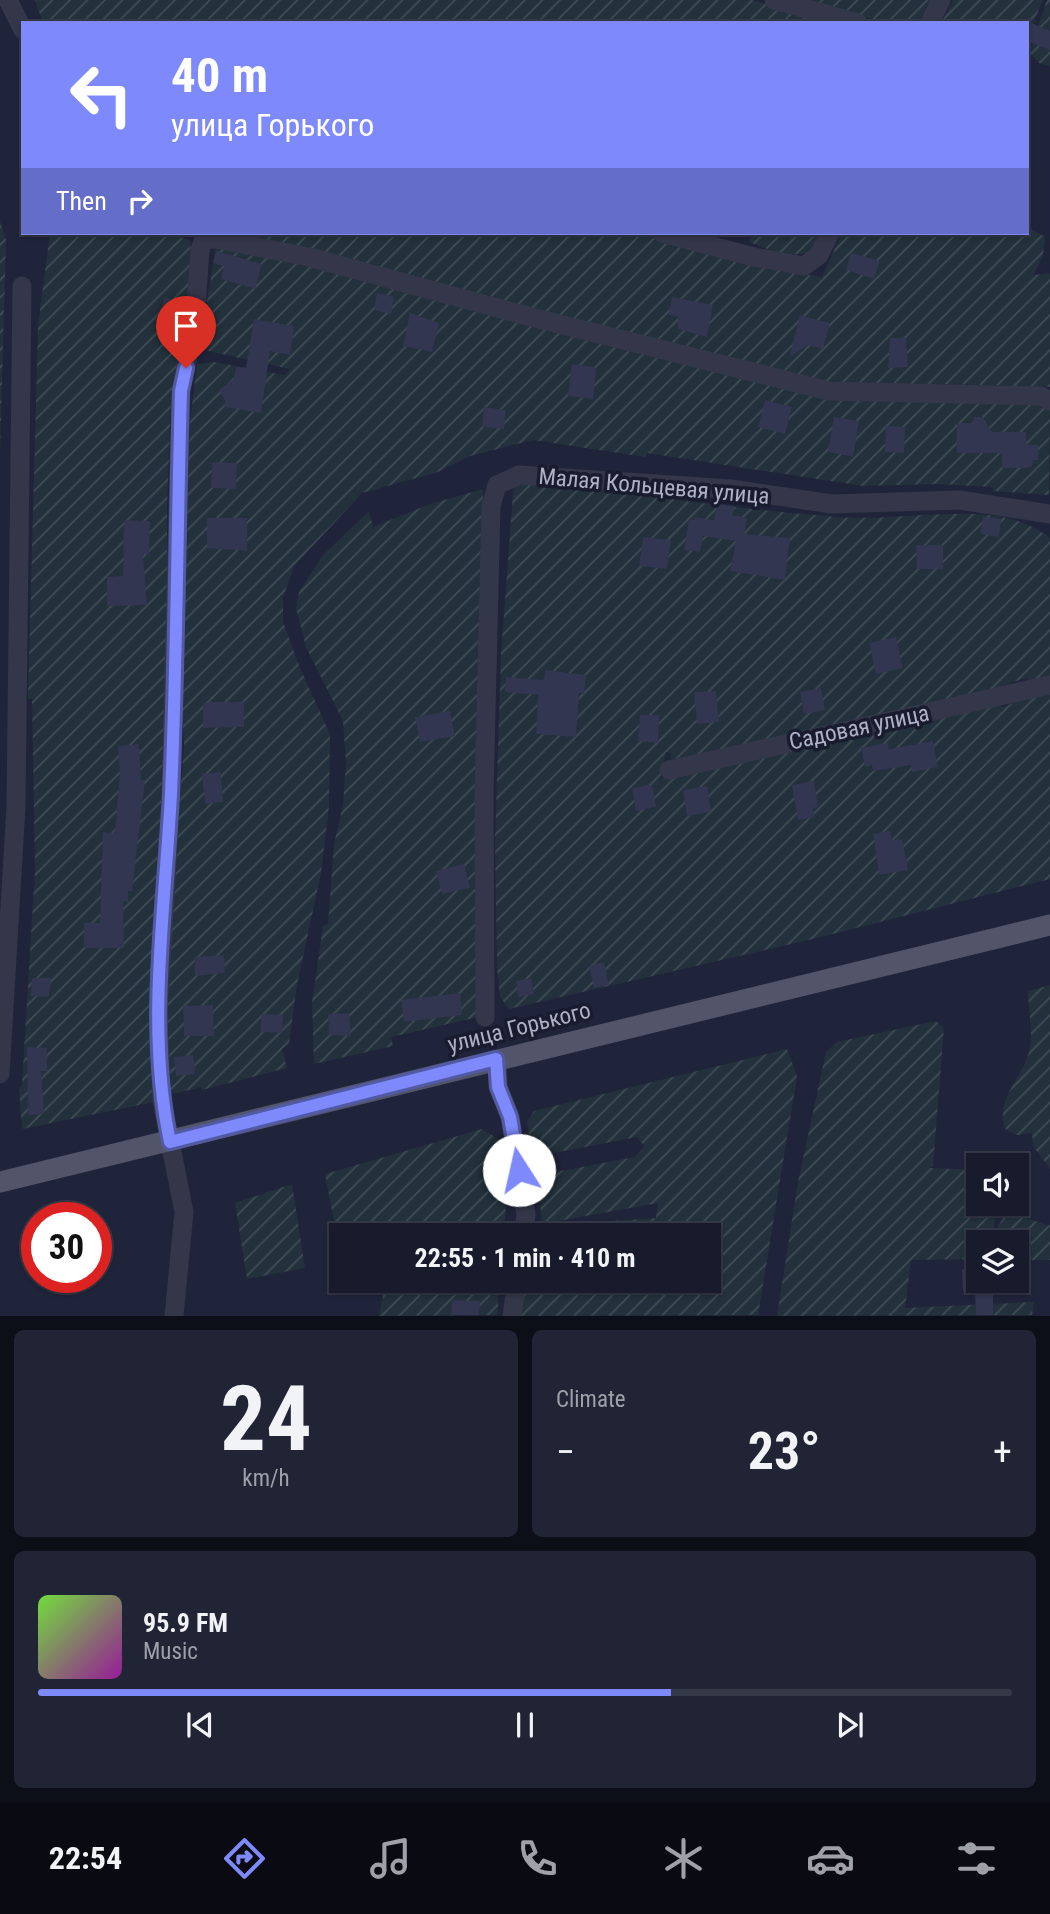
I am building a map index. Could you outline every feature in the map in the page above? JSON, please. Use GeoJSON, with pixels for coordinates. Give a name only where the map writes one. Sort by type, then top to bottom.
{"type":"FeatureCollection","features":[{"type":"Feature","properties":{"kind":"main road","name":"улица Горького"},"geometry":{"type":"LineString","coordinates":[[0,1182],[1050,925]]}},
{"type":"Feature","properties":{"kind":"street"},"geometry":{"type":"LineString","coordinates":[[8,0],[21,26]]}},
{"type":"Feature","properties":{"kind":"street"},"geometry":{"type":"LineString","coordinates":[[774,0],[851,21]]}},
{"type":"Feature","properties":{"kind":"street"},"geometry":{"type":"LineString","coordinates":[[931,21],[941,0]]}},
{"type":"Feature","properties":{"kind":"street"},"geometry":{"type":"LineString","coordinates":[[670,235],[754,257],[804,266],[819,255],[829,235]]}},
{"type":"Feature","properties":{"kind":"street"},"geometry":{"type":"LineString","coordinates":[[174,1315],[184,1212],[162,1101],[158,1016],[172,779],[181,391],[195,321],[200,250],[204,239],[309,257],[531,317],[829,391],[1041,396],[1050,401]]}},
{"type":"Feature","properties":{"kind":"street"},"geometry":{"type":"LineString","coordinates":[[0,1074],[16,807],[22,286]]}},
{"type":"Feature","properties":{"kind":"street","name":"Малая Кольцевая улица"},"geometry":{"type":"LineString","coordinates":[[485,1017],[484,793],[491,506],[497,485],[519,475],[731,489],[832,504],[960,500],[1050,514]]}},
{"type":"Feature","properties":{"kind":"street","name":"Садовая улица"},"geometry":{"type":"LineString","coordinates":[[669,769],[1050,685]]}},
{"type":"Feature","properties":{"kind":"street"},"geometry":{"type":"LineString","coordinates":[[496,1059],[498,1087],[510,1117],[526,1215],[525,1223]]}},
{"type":"Feature","properties":{"kind":"street"},"geometry":{"type":"LineString","coordinates":[[512,1315],[515,1293]]}},
{"type":"Feature","properties":{"kind":"shaded area"},"geometry":{"type":"Polygon","coordinates":[[[35,0],[752,0],[830,21],[549,21],[551,12],[548,21],[42,21],[35,0]]]}},
{"type":"Feature","properties":{"kind":"shaded area"},"geometry":{"type":"Polygon","coordinates":[[[800,0],[936,0],[926,21],[880,21],[800,0]]]}},
{"type":"Feature","properties":{"kind":"shaded area"},"geometry":{"type":"Polygon","coordinates":[[[953,0],[1043,0],[1029,33],[1029,21],[942,21],[953,0]]]}},
{"type":"Feature","properties":{"kind":"shaded area"},"geometry":{"type":"Polygon","coordinates":[[[1047,0],[1050,0],[1050,66],[1039,63],[1029,52],[1047,0]]]}},
{"type":"Feature","properties":{"kind":"shaded area"},"geometry":{"type":"Polygon","coordinates":[[[0,221],[6,240],[0,455],[0,221]]]}},
{"type":"Feature","properties":{"kind":"shaded area"},"geometry":{"type":"Polygon","coordinates":[[[1029,228],[1045,237],[1043,256],[1033,275],[1050,273],[1050,387],[944,384],[844,387],[238,235],[643,235],[787,272],[822,277],[841,235],[1029,235],[1029,228]]]}},
{"type":"Feature","properties":{"kind":"shaded area"},"geometry":{"type":"Polygon","coordinates":[[[50,235],[173,235],[190,240],[185,331],[171,401],[167,509],[167,762],[152,955],[154,1102],[22,1129],[19,1088],[22,1085],[35,870],[32,699],[28,699],[38,326],[50,235]]]}},
{"type":"Feature","properties":{"kind":"shaded area"},"geometry":{"type":"Polygon","coordinates":[[[751,235],[823,235],[812,252],[795,254],[772,251],[749,242],[751,235]]]}},
{"type":"Feature","properties":{"kind":"shaded area"},"geometry":{"type":"Polygon","coordinates":[[[216,246],[304,263],[738,374],[1025,401],[1050,409],[1049,495],[993,491],[992,487],[936,484],[863,486],[647,453],[645,457],[533,440],[470,456],[438,472],[362,493],[294,566],[283,598],[283,622],[300,668],[330,734],[329,806],[321,873],[297,985],[289,1044],[282,1049],[287,1068],[202,1090],[201,1087],[169,1095],[165,995],[184,745],[181,679],[190,421],[197,364],[214,362],[284,375],[290,369],[199,349],[216,246]]]}},
{"type":"Feature","properties":{"kind":"shaded area"},"geometry":{"type":"Polygon","coordinates":[[[520,477],[639,495],[798,514],[857,518],[957,514],[997,516],[1025,524],[1050,538],[1050,679],[1029,683],[1028,678],[1012,682],[1001,691],[685,758],[671,759],[671,753],[666,752],[660,778],[992,703],[1003,707],[1050,690],[1050,879],[813,939],[509,1009],[500,997],[497,968],[495,840],[501,655],[514,479],[520,477]]]}},
{"type":"Feature","properties":{"kind":"shaded area"},"geometry":{"type":"Polygon","coordinates":[[[483,489],[483,1016],[391,1037],[393,1046],[314,1064],[312,1003],[323,926],[328,924],[334,844],[343,805],[346,763],[343,721],[306,647],[296,608],[299,592],[322,556],[369,511],[373,527],[430,504],[483,489]]]}},
{"type":"Feature","properties":{"kind":"shaded area"},"geometry":{"type":"Polygon","coordinates":[[[1050,985],[1050,1169],[1033,1146],[1032,1133],[1017,1135],[1005,1129],[1003,1118],[1006,1098],[1029,1052],[1031,1030],[1028,991],[1050,985]]]}},
{"type":"Feature","properties":{"kind":"shaded area"},"geometry":{"type":"Polygon","coordinates":[[[936,1021],[944,1028],[933,1166],[930,1168],[966,1170],[966,1216],[995,1216],[994,1230],[966,1230],[966,1259],[911,1260],[905,1308],[1034,1302],[1032,1315],[777,1316],[798,1182],[826,1052],[837,1042],[936,1021]]]}},
{"type":"Feature","properties":{"kind":"shaded area"},"geometry":{"type":"Polygon","coordinates":[[[787,1049],[797,1076],[758,1315],[519,1316],[522,1293],[721,1293],[721,1223],[578,1223],[656,1218],[658,1203],[542,1223],[538,1184],[545,1174],[635,1157],[644,1146],[637,1137],[543,1155],[531,1148],[527,1122],[534,1111],[787,1049]]]}},
{"type":"Feature","properties":{"kind":"shaded area"},"geometry":{"type":"Polygon","coordinates":[[[482,1129],[500,1140],[504,1164],[504,1223],[334,1223],[325,1174],[482,1129]]]}},
{"type":"Feature","properties":{"kind":"shaded area"},"geometry":{"type":"Polygon","coordinates":[[[292,1184],[305,1268],[247,1279],[235,1203],[292,1184]]]}},
{"type":"Feature","properties":{"kind":"shaded area"},"geometry":{"type":"Polygon","coordinates":[[[1004,1216],[1021,1216],[1049,1226],[1050,1224],[1050,1260],[1029,1260],[1029,1230],[996,1230],[1004,1216]]]}},
{"type":"Feature","properties":{"kind":"shaded area"},"geometry":{"type":"Polygon","coordinates":[[[384,1293],[498,1293],[498,1315],[379,1316],[384,1293]]]}},
{"type":"Feature","properties":{"kind":"building"},"geometry":{"type":"Polygon","coordinates":[[[1029,22],[1050,31],[1050,50],[1029,42],[1029,22]]]}},
{"type":"Feature","properties":{"kind":"building"},"geometry":{"type":"Polygon","coordinates":[[[216,251],[262,264],[255,289],[221,279],[224,266],[213,263],[216,251]]]}},
{"type":"Feature","properties":{"kind":"building"},"geometry":{"type":"Polygon","coordinates":[[[851,253],[880,261],[874,279],[846,270],[851,253]]]}},
{"type":"Feature","properties":{"kind":"building"},"geometry":{"type":"Polygon","coordinates":[[[377,293],[394,297],[391,314],[374,310],[377,293]]]}},
{"type":"Feature","properties":{"kind":"building"},"geometry":{"type":"Polygon","coordinates":[[[672,297],[713,305],[707,337],[678,329],[678,317],[669,315],[672,297]]]}},
{"type":"Feature","properties":{"kind":"building"},"geometry":{"type":"Polygon","coordinates":[[[164,298],[184,299],[183,321],[162,318],[164,298]]]}},
{"type":"Feature","properties":{"kind":"building"},"geometry":{"type":"Polygon","coordinates":[[[410,313],[439,323],[432,352],[403,346],[410,313]]]}},
{"type":"Feature","properties":{"kind":"building"},"geometry":{"type":"Polygon","coordinates":[[[800,315],[830,323],[823,349],[808,345],[790,356],[800,315]]]}},
{"type":"Feature","properties":{"kind":"building"},"geometry":{"type":"Polygon","coordinates":[[[254,319],[294,326],[290,355],[270,351],[261,413],[224,407],[225,401],[219,390],[234,379],[236,367],[246,368],[254,319]]]}},
{"type":"Feature","properties":{"kind":"building"},"geometry":{"type":"Polygon","coordinates":[[[890,338],[906,338],[908,367],[888,368],[890,338]]]}},
{"type":"Feature","properties":{"kind":"building"},"geometry":{"type":"Polygon","coordinates":[[[572,364],[594,367],[596,370],[593,399],[568,396],[572,364]]]}},
{"type":"Feature","properties":{"kind":"building"},"geometry":{"type":"Polygon","coordinates":[[[765,400],[792,407],[785,434],[758,427],[765,400]]]}},
{"type":"Feature","properties":{"kind":"building"},"geometry":{"type":"Polygon","coordinates":[[[484,407],[506,410],[504,429],[482,427],[484,407]]]}},
{"type":"Feature","properties":{"kind":"building"},"geometry":{"type":"Polygon","coordinates":[[[834,417],[859,421],[853,457],[828,452],[834,417]]]}},
{"type":"Feature","properties":{"kind":"building"},"geometry":{"type":"Polygon","coordinates":[[[974,417],[983,417],[992,432],[1026,432],[1026,445],[1038,445],[1038,460],[1033,460],[1032,466],[1025,468],[1002,468],[1002,453],[957,453],[957,423],[972,423],[974,417]]]}},
{"type":"Feature","properties":{"kind":"building"},"geometry":{"type":"Polygon","coordinates":[[[886,426],[905,427],[904,453],[885,452],[886,426]]]}},
{"type":"Feature","properties":{"kind":"building"},"geometry":{"type":"Polygon","coordinates":[[[212,462],[237,463],[236,489],[211,488],[212,462]]]}},
{"type":"Feature","properties":{"kind":"building"},"geometry":{"type":"Polygon","coordinates":[[[717,504],[735,506],[732,515],[747,518],[744,534],[790,538],[785,580],[730,571],[736,541],[703,536],[700,552],[684,550],[689,519],[694,520],[695,517],[714,520],[717,504]]]}},
{"type":"Feature","properties":{"kind":"building"},"geometry":{"type":"Polygon","coordinates":[[[983,517],[1001,519],[999,537],[981,534],[983,517]]]}},
{"type":"Feature","properties":{"kind":"building"},"geometry":{"type":"Polygon","coordinates":[[[207,518],[247,518],[247,551],[207,548],[207,518]]]}},
{"type":"Feature","properties":{"kind":"building"},"geometry":{"type":"Polygon","coordinates":[[[124,520],[150,521],[149,554],[143,554],[147,605],[107,606],[107,577],[123,576],[124,520]]]}},
{"type":"Feature","properties":{"kind":"building"},"geometry":{"type":"Polygon","coordinates":[[[643,537],[671,540],[667,569],[639,566],[643,537]]]}},
{"type":"Feature","properties":{"kind":"building"},"geometry":{"type":"Polygon","coordinates":[[[916,545],[943,545],[943,569],[917,569],[916,545]]]}},
{"type":"Feature","properties":{"kind":"building"},"geometry":{"type":"Polygon","coordinates":[[[896,637],[903,668],[876,674],[869,643],[896,637]]]}},
{"type":"Feature","properties":{"kind":"building"},"geometry":{"type":"Polygon","coordinates":[[[545,670],[586,675],[584,694],[579,693],[576,737],[536,734],[538,695],[505,692],[506,677],[544,680],[545,670]]]}},
{"type":"Feature","properties":{"kind":"building"},"geometry":{"type":"Polygon","coordinates":[[[821,688],[825,710],[804,714],[800,692],[821,688]]]}},
{"type":"Feature","properties":{"kind":"building"},"geometry":{"type":"Polygon","coordinates":[[[716,691],[719,722],[697,724],[694,692],[716,691]]]}},
{"type":"Feature","properties":{"kind":"building"},"geometry":{"type":"Polygon","coordinates":[[[244,702],[244,727],[203,728],[203,704],[244,702]]]}},
{"type":"Feature","properties":{"kind":"building"},"geometry":{"type":"Polygon","coordinates":[[[450,711],[455,736],[420,742],[415,717],[450,711]]]}},
{"type":"Feature","properties":{"kind":"building"},"geometry":{"type":"Polygon","coordinates":[[[640,715],[659,715],[658,743],[638,741],[640,715]]]}},
{"type":"Feature","properties":{"kind":"building"},"geometry":{"type":"Polygon","coordinates":[[[933,741],[938,767],[912,772],[911,765],[873,771],[872,765],[865,767],[861,748],[888,743],[889,749],[933,741]]]}},
{"type":"Feature","properties":{"kind":"building"},"geometry":{"type":"Polygon","coordinates":[[[139,744],[141,780],[145,780],[132,891],[128,891],[128,902],[123,901],[124,948],[84,948],[84,923],[100,923],[103,832],[115,833],[120,771],[118,746],[139,744]]]}},
{"type":"Feature","properties":{"kind":"building"},"geometry":{"type":"Polygon","coordinates":[[[221,772],[223,802],[205,804],[202,774],[221,772]]]}},
{"type":"Feature","properties":{"kind":"building"},"geometry":{"type":"Polygon","coordinates":[[[814,781],[818,807],[813,808],[815,817],[798,820],[792,785],[814,781]]]}},
{"type":"Feature","properties":{"kind":"building"},"geometry":{"type":"Polygon","coordinates":[[[652,785],[656,807],[636,811],[632,788],[652,785]]]}},
{"type":"Feature","properties":{"kind":"building"},"geometry":{"type":"Polygon","coordinates":[[[707,786],[711,812],[687,816],[683,790],[707,786]]]}},
{"type":"Feature","properties":{"kind":"building"},"geometry":{"type":"Polygon","coordinates":[[[890,831],[892,840],[902,839],[908,870],[879,875],[873,834],[890,831]]]}},
{"type":"Feature","properties":{"kind":"building"},"geometry":{"type":"Polygon","coordinates":[[[464,864],[470,888],[442,894],[436,871],[464,864]]]}},
{"type":"Feature","properties":{"kind":"building"},"geometry":{"type":"Polygon","coordinates":[[[224,955],[225,973],[195,976],[194,957],[224,955]]]}},
{"type":"Feature","properties":{"kind":"building"},"geometry":{"type":"Polygon","coordinates":[[[604,962],[609,985],[594,988],[589,966],[604,962]]]}},
{"type":"Feature","properties":{"kind":"building"},"geometry":{"type":"Polygon","coordinates":[[[32,978],[51,978],[49,997],[31,996],[32,978]]]}},
{"type":"Feature","properties":{"kind":"building"},"geometry":{"type":"Polygon","coordinates":[[[531,978],[534,994],[518,997],[516,981],[531,978]]]}},
{"type":"Feature","properties":{"kind":"building"},"geometry":{"type":"Polygon","coordinates":[[[460,993],[462,1015],[404,1022],[401,1000],[460,993]]]}},
{"type":"Feature","properties":{"kind":"building"},"geometry":{"type":"Polygon","coordinates":[[[213,1005],[214,1036],[184,1036],[183,1006],[213,1005]]]}},
{"type":"Feature","properties":{"kind":"building"},"geometry":{"type":"Polygon","coordinates":[[[349,1013],[351,1036],[329,1035],[328,1014],[349,1013]]]}},
{"type":"Feature","properties":{"kind":"building"},"geometry":{"type":"Polygon","coordinates":[[[261,1014],[283,1015],[282,1033],[261,1032],[261,1014]]]}},
{"type":"Feature","properties":{"kind":"building"},"geometry":{"type":"Polygon","coordinates":[[[27,1047],[47,1048],[47,1071],[41,1071],[44,1114],[28,1115],[27,1047]]]}},
{"type":"Feature","properties":{"kind":"building"},"geometry":{"type":"Polygon","coordinates":[[[193,1055],[195,1074],[176,1076],[174,1057],[193,1055]]]}},
{"type":"Feature","properties":{"kind":"building"},"geometry":{"type":"Polygon","coordinates":[[[962,1269],[966,1269],[966,1291],[963,1291],[962,1269]]]}},
{"type":"Feature","properties":{"kind":"building"},"geometry":{"type":"Polygon","coordinates":[[[975,1293],[993,1293],[993,1315],[976,1315],[975,1293]]]}},
{"type":"Feature","properties":{"kind":"building"},"geometry":{"type":"Polygon","coordinates":[[[452,1300],[480,1301],[479,1315],[451,1315],[452,1300]]]}},
{"type":"Feature","properties":{"kind":"route"},"geometry":{"type":"LineString","coordinates":[[186,368],[181,391],[171,793],[158,1016],[162,1101],[170,1142],[496,1059],[498,1087],[510,1117],[519,1170]]}}]}
